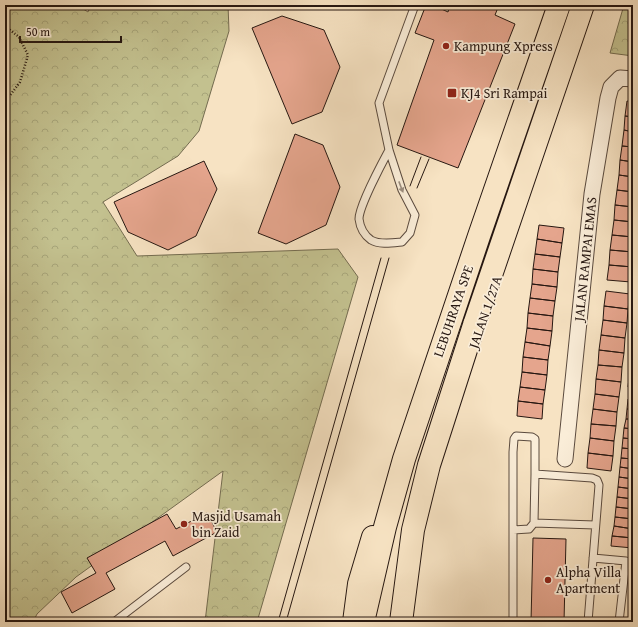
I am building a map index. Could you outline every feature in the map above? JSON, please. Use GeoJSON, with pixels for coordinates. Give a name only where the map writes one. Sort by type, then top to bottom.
{"type":"FeatureCollection","features":[{"type":"Feature","properties":{"kind":"main road"},"geometry":{"type":"LineString","coordinates":[[354,622],[360,584],[410,409],[553,5]]}},
{"type":"Feature","properties":{"kind":"main road","name":"LEBUHRAYA SPE"},"geometry":{"type":"LineString","coordinates":[[363,622],[384,527],[404,459],[481,228],[559,5]]}},
{"type":"Feature","properties":{"kind":"main road","name":"LEBUHRAYA SPE"},"geometry":{"type":"LineString","coordinates":[[401,622],[413,530],[429,465],[458,373],[582,5]]}},
{"type":"Feature","properties":{"kind":"main road","name":"JALAN 1/27A"},"geometry":{"type":"LineString","coordinates":[[392,622],[396,584],[414,517],[591,5]]}},
{"type":"Feature","properties":{"kind":"main road"},"geometry":{"type":"LineString","coordinates":[[396,584],[401,622]]}},
{"type":"Feature","properties":{"kind":"street","name":"JALAN RAMPAI EMAS"},"geometry":{"type":"LineString","coordinates":[[565,458],[592,194],[608,98],[611,87],[620,78],[633,79]]}},
{"type":"Feature","properties":{"kind":"lane"},"geometry":{"type":"LineString","coordinates":[[389,150],[366,198],[359,218],[362,231],[371,240],[385,243],[402,242],[410,233],[415,215],[402,190],[389,150],[379,103],[415,5]]}},
{"type":"Feature","properties":{"kind":"lane"},"geometry":{"type":"LineString","coordinates":[[513,622],[514,437],[532,437],[535,439],[534,523],[529,529],[514,530]]}},
{"type":"Feature","properties":{"kind":"lane"},"geometry":{"type":"LineString","coordinates":[[535,474],[592,478],[597,480],[598,485],[588,622]]}},
{"type":"Feature","properties":{"kind":"lane"},"geometry":{"type":"LineString","coordinates":[[534,523],[595,525]]}},
{"type":"Feature","properties":{"kind":"lane"},"geometry":{"type":"LineString","coordinates":[[593,558],[626,561],[619,622]]}},
{"type":"Feature","properties":{"kind":"lane"},"geometry":{"type":"LineString","coordinates":[[114,622],[186,567]]}},
{"type":"Feature","properties":{"kind":"path"},"geometry":{"type":"LineString","coordinates":[[5,26],[19,37],[28,55],[20,82],[5,102]]}},
{"type":"Feature","properties":{"kind":"green space"},"geometry":{"type":"Polygon","coordinates":[[[5,5],[77,5],[88,12],[91,5],[228,5],[229,31],[199,131],[178,156],[103,202],[137,256],[338,249],[358,277],[257,622],[205,622],[223,471],[76,577],[37,614],[33,622],[5,622],[5,5]]]}},
{"type":"Feature","properties":{"kind":"green space"},"geometry":{"type":"Polygon","coordinates":[[[624,5],[633,5],[633,56],[610,53],[624,5]]]}},
{"type":"Feature","properties":{"kind":"building","name":"KJ4 Sri Rampai"},"geometry":{"type":"Polygon","coordinates":[[[426,5],[433,5],[448,12],[450,5],[499,5],[495,15],[515,24],[458,168],[397,145],[434,40],[415,33],[426,5]]]}},
{"type":"Feature","properties":{"kind":"building"},"geometry":{"type":"Polygon","coordinates":[[[282,16],[324,30],[340,67],[322,112],[292,124],[252,28],[282,16]]]}},
{"type":"Feature","properties":{"kind":"building"},"geometry":{"type":"Polygon","coordinates":[[[627,101],[633,102],[633,117],[625,116],[627,101]]]}},
{"type":"Feature","properties":{"kind":"building"},"geometry":{"type":"Polygon","coordinates":[[[625,116],[633,117],[633,132],[624,130],[625,116]]]}},
{"type":"Feature","properties":{"kind":"building"},"geometry":{"type":"Polygon","coordinates":[[[624,130],[633,132],[633,147],[622,146],[624,130]]]}},
{"type":"Feature","properties":{"kind":"building"},"geometry":{"type":"Polygon","coordinates":[[[295,134],[323,145],[340,187],[326,225],[286,244],[258,233],[295,134]]]}},
{"type":"Feature","properties":{"kind":"building"},"geometry":{"type":"Polygon","coordinates":[[[622,146],[633,147],[633,162],[620,160],[622,146]]]}},
{"type":"Feature","properties":{"kind":"building"},"geometry":{"type":"Polygon","coordinates":[[[620,160],[633,162],[633,177],[619,175],[620,160]]]}},
{"type":"Feature","properties":{"kind":"building"},"geometry":{"type":"Polygon","coordinates":[[[204,161],[217,189],[196,236],[168,250],[128,232],[114,202],[204,161]]]}},
{"type":"Feature","properties":{"kind":"building"},"geometry":{"type":"Polygon","coordinates":[[[619,175],[633,177],[633,192],[617,190],[619,175]]]}},
{"type":"Feature","properties":{"kind":"building"},"geometry":{"type":"Polygon","coordinates":[[[617,190],[633,192],[633,207],[615,205],[617,190]]]}},
{"type":"Feature","properties":{"kind":"building"},"geometry":{"type":"Polygon","coordinates":[[[615,205],[633,207],[633,222],[614,220],[615,205]]]}},
{"type":"Feature","properties":{"kind":"building"},"geometry":{"type":"Polygon","coordinates":[[[614,220],[633,222],[633,237],[612,235],[614,220]]]}},
{"type":"Feature","properties":{"kind":"building"},"geometry":{"type":"Polygon","coordinates":[[[539,225],[564,228],[562,243],[537,239],[539,225]]]}},
{"type":"Feature","properties":{"kind":"building"},"geometry":{"type":"Polygon","coordinates":[[[612,235],[633,237],[633,252],[610,250],[612,235]]]}},
{"type":"Feature","properties":{"kind":"building"},"geometry":{"type":"Polygon","coordinates":[[[537,239],[562,243],[560,257],[535,254],[537,239]]]}},
{"type":"Feature","properties":{"kind":"building"},"geometry":{"type":"Polygon","coordinates":[[[610,250],[633,252],[633,267],[609,265],[610,250]]]}},
{"type":"Feature","properties":{"kind":"building"},"geometry":{"type":"Polygon","coordinates":[[[535,254],[560,257],[558,272],[533,269],[535,254]]]}},
{"type":"Feature","properties":{"kind":"building"},"geometry":{"type":"Polygon","coordinates":[[[609,265],[633,267],[631,282],[607,280],[609,265]]]}},
{"type":"Feature","properties":{"kind":"building"},"geometry":{"type":"Polygon","coordinates":[[[533,269],[558,272],[557,287],[532,284],[533,269]]]}},
{"type":"Feature","properties":{"kind":"building"},"geometry":{"type":"Polygon","coordinates":[[[532,284],[557,287],[555,301],[530,298],[532,284]]]}},
{"type":"Feature","properties":{"kind":"building"},"geometry":{"type":"Polygon","coordinates":[[[606,291],[630,294],[628,309],[604,306],[606,291]]]}},
{"type":"Feature","properties":{"kind":"building"},"geometry":{"type":"Polygon","coordinates":[[[530,298],[555,301],[553,316],[528,313],[530,298]]]}},
{"type":"Feature","properties":{"kind":"building"},"geometry":{"type":"Polygon","coordinates":[[[604,306],[628,309],[627,323],[603,320],[604,306]]]}},
{"type":"Feature","properties":{"kind":"building"},"geometry":{"type":"Polygon","coordinates":[[[528,313],[553,316],[552,331],[527,328],[528,313]]]}},
{"type":"Feature","properties":{"kind":"building"},"geometry":{"type":"Polygon","coordinates":[[[603,320],[627,323],[625,338],[601,335],[603,320]]]}},
{"type":"Feature","properties":{"kind":"building"},"geometry":{"type":"Polygon","coordinates":[[[527,328],[552,331],[550,346],[525,342],[527,328]]]}},
{"type":"Feature","properties":{"kind":"building"},"geometry":{"type":"Polygon","coordinates":[[[601,335],[625,338],[624,353],[599,350],[601,335]]]}},
{"type":"Feature","properties":{"kind":"building"},"geometry":{"type":"Polygon","coordinates":[[[525,342],[550,346],[548,360],[523,357],[525,342]]]}},
{"type":"Feature","properties":{"kind":"building"},"geometry":{"type":"Polygon","coordinates":[[[599,350],[624,353],[622,367],[598,365],[599,350]]]}},
{"type":"Feature","properties":{"kind":"building"},"geometry":{"type":"Polygon","coordinates":[[[523,357],[548,360],[547,375],[522,372],[523,357]]]}},
{"type":"Feature","properties":{"kind":"building"},"geometry":{"type":"Polygon","coordinates":[[[598,365],[622,367],[621,382],[596,379],[598,365]]]}},
{"type":"Feature","properties":{"kind":"building"},"geometry":{"type":"Polygon","coordinates":[[[522,372],[547,375],[545,390],[520,387],[522,372]]]}},
{"type":"Feature","properties":{"kind":"building"},"geometry":{"type":"Polygon","coordinates":[[[629,378],[633,378],[633,388],[628,387],[629,378]]]}},
{"type":"Feature","properties":{"kind":"building"},"geometry":{"type":"Polygon","coordinates":[[[596,379],[621,382],[619,397],[595,394],[596,379]]]}},
{"type":"Feature","properties":{"kind":"building"},"geometry":{"type":"Polygon","coordinates":[[[520,387],[545,390],[543,404],[518,401],[520,387]]]}},
{"type":"Feature","properties":{"kind":"building"},"geometry":{"type":"Polygon","coordinates":[[[595,394],[619,397],[617,412],[593,409],[595,394]]]}},
{"type":"Feature","properties":{"kind":"building"},"geometry":{"type":"Polygon","coordinates":[[[628,399],[633,400],[633,409],[627,409],[628,399]]]}},
{"type":"Feature","properties":{"kind":"building"},"geometry":{"type":"Polygon","coordinates":[[[518,401],[543,404],[542,419],[517,416],[518,401]]]}},
{"type":"Feature","properties":{"kind":"building"},"geometry":{"type":"Polygon","coordinates":[[[593,409],[617,412],[616,426],[591,424],[593,409]]]}},
{"type":"Feature","properties":{"kind":"building"},"geometry":{"type":"Polygon","coordinates":[[[627,409],[633,409],[633,419],[626,419],[627,409]]]}},
{"type":"Feature","properties":{"kind":"building"},"geometry":{"type":"Polygon","coordinates":[[[626,419],[633,419],[633,429],[624,428],[626,419]]]}},
{"type":"Feature","properties":{"kind":"building"},"geometry":{"type":"Polygon","coordinates":[[[591,424],[616,426],[614,441],[590,438],[591,424]]]}},
{"type":"Feature","properties":{"kind":"building"},"geometry":{"type":"Polygon","coordinates":[[[624,428],[633,429],[633,439],[623,438],[624,428]]]}},
{"type":"Feature","properties":{"kind":"building"},"geometry":{"type":"Polygon","coordinates":[[[590,438],[614,441],[613,456],[588,453],[590,438]]]}},
{"type":"Feature","properties":{"kind":"building"},"geometry":{"type":"Polygon","coordinates":[[[623,438],[633,439],[633,449],[622,448],[623,438]]]}},
{"type":"Feature","properties":{"kind":"building"},"geometry":{"type":"Polygon","coordinates":[[[622,448],[633,449],[633,459],[621,458],[622,448]]]}},
{"type":"Feature","properties":{"kind":"building"},"geometry":{"type":"Polygon","coordinates":[[[588,453],[613,456],[611,471],[587,468],[588,453]]]}},
{"type":"Feature","properties":{"kind":"building"},"geometry":{"type":"Polygon","coordinates":[[[621,458],[633,459],[633,469],[620,467],[621,458]]]}},
{"type":"Feature","properties":{"kind":"building"},"geometry":{"type":"Polygon","coordinates":[[[620,467],[633,469],[633,479],[619,477],[620,467]]]}},
{"type":"Feature","properties":{"kind":"building"},"geometry":{"type":"Polygon","coordinates":[[[619,477],[633,479],[633,489],[618,487],[619,477]]]}},
{"type":"Feature","properties":{"kind":"building"},"geometry":{"type":"Polygon","coordinates":[[[618,487],[633,489],[633,499],[617,497],[618,487]]]}},
{"type":"Feature","properties":{"kind":"building"},"geometry":{"type":"Polygon","coordinates":[[[617,497],[633,499],[633,509],[616,507],[617,497]]]}},
{"type":"Feature","properties":{"kind":"building"},"geometry":{"type":"Polygon","coordinates":[[[616,507],[633,509],[633,519],[615,517],[616,507]]]}},
{"type":"Feature","properties":{"kind":"building"},"geometry":{"type":"Polygon","coordinates":[[[207,513],[217,532],[173,556],[165,541],[106,573],[115,589],[72,613],[61,592],[96,573],[87,558],[167,514],[176,529],[207,513]]]}},
{"type":"Feature","properties":{"kind":"building"},"geometry":{"type":"Polygon","coordinates":[[[615,517],[633,519],[633,529],[614,526],[615,517]]]}},
{"type":"Feature","properties":{"kind":"building"},"geometry":{"type":"Polygon","coordinates":[[[614,526],[633,529],[633,538],[612,536],[614,526]]]}},
{"type":"Feature","properties":{"kind":"building"},"geometry":{"type":"Polygon","coordinates":[[[612,536],[633,538],[633,548],[611,546],[612,536]]]}},
{"type":"Feature","properties":{"kind":"building","name":"Alpha Villa Apartment"},"geometry":{"type":"Polygon","coordinates":[[[533,538],[566,539],[564,622],[531,622],[533,538]]]}},
{"type":"Feature","properties":{"kind":"tram line"},"geometry":{"type":"LineString","coordinates":[[410,186],[421,157]]}},
{"type":"Feature","properties":{"kind":"tram line"},"geometry":{"type":"LineString","coordinates":[[417,188],[429,159]]}},
{"type":"Feature","properties":{"kind":"tram line"},"geometry":{"type":"LineString","coordinates":[[278,622],[381,258]]}},
{"type":"Feature","properties":{"kind":"tram line"},"geometry":{"type":"LineString","coordinates":[[286,622],[389,258]]}},
{"type":"Feature","properties":{"kind":"place","name":"Kampung Xpress"},"geometry":{"type":"Point","coordinates":[446,46]}},
{"type":"Feature","properties":{"kind":"place","name":"KJ4 Sri Rampai"},"geometry":{"type":"Point","coordinates":[452,93]}},
{"type":"Feature","properties":{"kind":"place","name":"Masjid Usamah bin Zaid"},"geometry":{"type":"Point","coordinates":[184,524]}},
{"type":"Feature","properties":{"kind":"place","name":"Alpha Villa Apartment"},"geometry":{"type":"Point","coordinates":[548,580]}}]}
